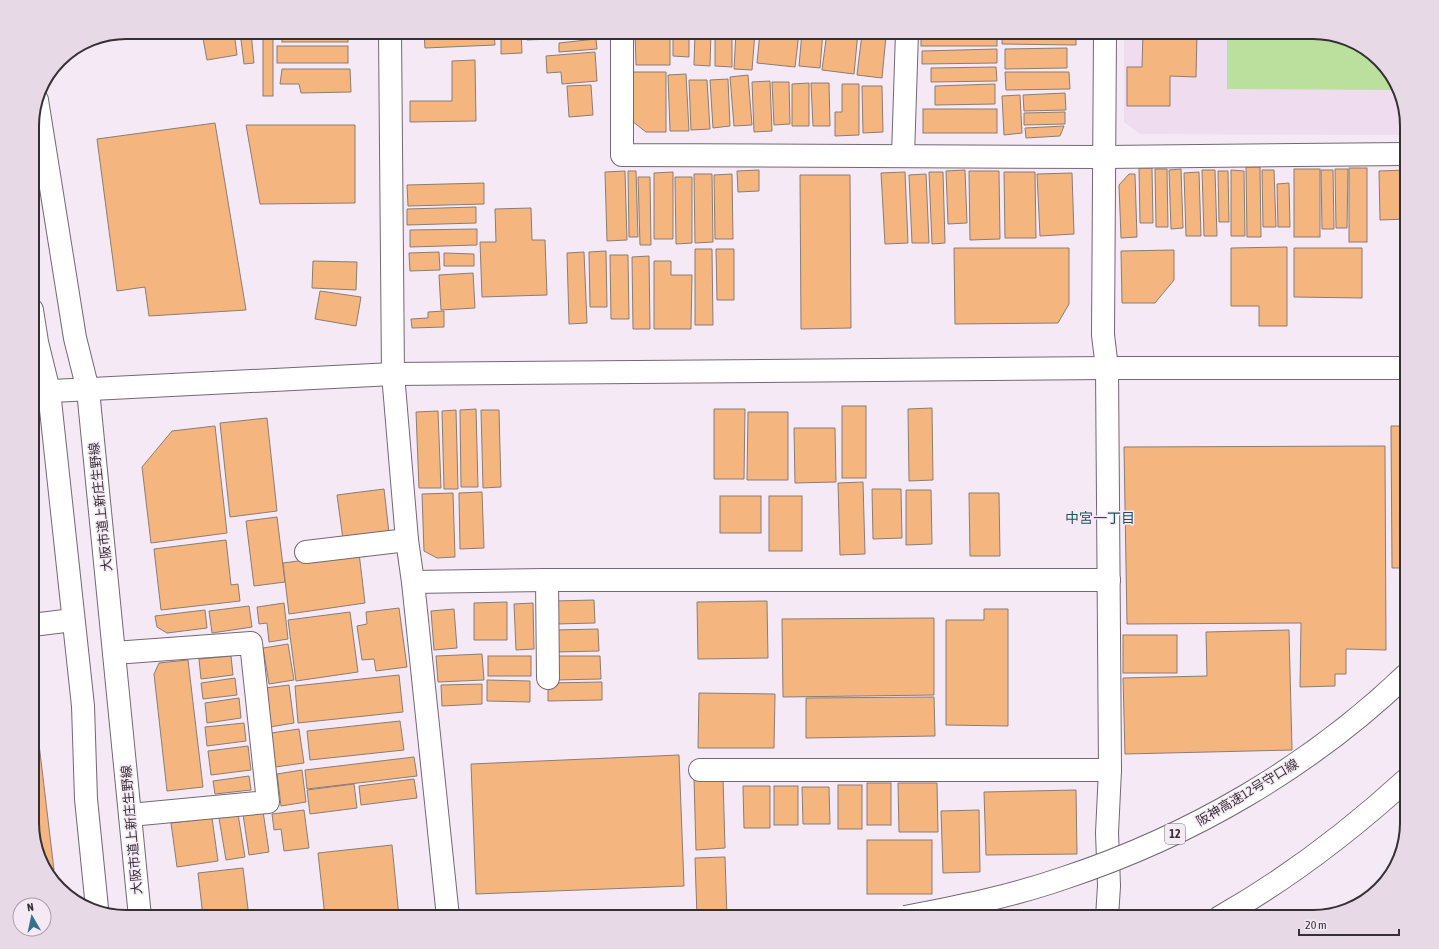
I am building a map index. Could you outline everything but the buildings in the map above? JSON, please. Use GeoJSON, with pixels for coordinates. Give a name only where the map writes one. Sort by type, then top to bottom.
{"type":"FeatureCollection","features":[{"type":"Feature","properties":{"kind":"main road"},"geometry":{"type":"LineString","coordinates":[[390,39],[393,374],[407,540],[413,582],[447,910]]}},
{"type":"Feature","properties":{"kind":"main road"},"geometry":{"type":"LineString","coordinates":[[622,39],[622,155],[1104,157],[1400,154]]}},
{"type":"Feature","properties":{"kind":"main road"},"geometry":{"type":"LineString","coordinates":[[903,156],[907,39]]}},
{"type":"Feature","properties":{"kind":"main road"},"geometry":{"type":"LineString","coordinates":[[1105,39],[1103,335],[1107,368],[1110,770],[1107,910]]}},
{"type":"Feature","properties":{"kind":"main road","name":"大阪市道上新庄生野線"},"geometry":{"type":"LineString","coordinates":[[40,117],[75,338],[88,390],[139,910]]}},
{"type":"Feature","properties":{"kind":"main road"},"geometry":{"type":"LineString","coordinates":[[39,366],[83,706],[86,799],[97,904]]}},
{"type":"Feature","properties":{"kind":"main road"},"geometry":{"type":"LineString","coordinates":[[41,391],[88,390],[393,374],[1107,368],[1400,368]]}},
{"type":"Feature","properties":{"kind":"main road"},"geometry":{"type":"LineString","coordinates":[[306,552],[407,540]]}},
{"type":"Feature","properties":{"kind":"main road"},"geometry":{"type":"LineString","coordinates":[[413,582],[547,580],[1109,580]]}},
{"type":"Feature","properties":{"kind":"main road"},"geometry":{"type":"LineString","coordinates":[[547,580],[548,678]]}},
{"type":"Feature","properties":{"kind":"main road"},"geometry":{"type":"LineString","coordinates":[[39,624],[73,620]]}},
{"type":"Feature","properties":{"kind":"main road"},"geometry":{"type":"LineString","coordinates":[[114,653],[250,643],[268,802],[130,815]]}},
{"type":"Feature","properties":{"kind":"main road","name":"阪神高速12号守口線"},"geometry":{"type":"LineString","coordinates":[[941,910],[1012,894],[1064,878],[1120,858],[1170,836],[1229,806],[1274,778],[1350,723],[1400,680]]}},
{"type":"Feature","properties":{"kind":"main road"},"geometry":{"type":"LineString","coordinates":[[700,770],[1110,770]]}},
{"type":"Feature","properties":{"kind":"main road"},"geometry":{"type":"LineString","coordinates":[[1232,910],[1246,902],[1346,832],[1400,785]]}},
{"type":"Feature","properties":{"kind":"shaded area"},"geometry":{"type":"Polygon","coordinates":[[[1124,39],[1313,39],[1335,42],[1351,48],[1370,61],[1378,69],[1391,88],[1397,104],[1400,135],[1140,134],[1124,122],[1124,39]]]}},
{"type":"Feature","properties":{"kind":"green space"},"geometry":{"type":"Polygon","coordinates":[[[1227,39],[1313,39],[1335,42],[1351,48],[1361,54],[1378,69],[1392,90],[1227,89],[1227,39]]]}},
{"type":"Feature","properties":{"kind":"district","name":"中宮一丁目"},"geometry":{"type":"Point","coordinates":[1100,518]}}]}
